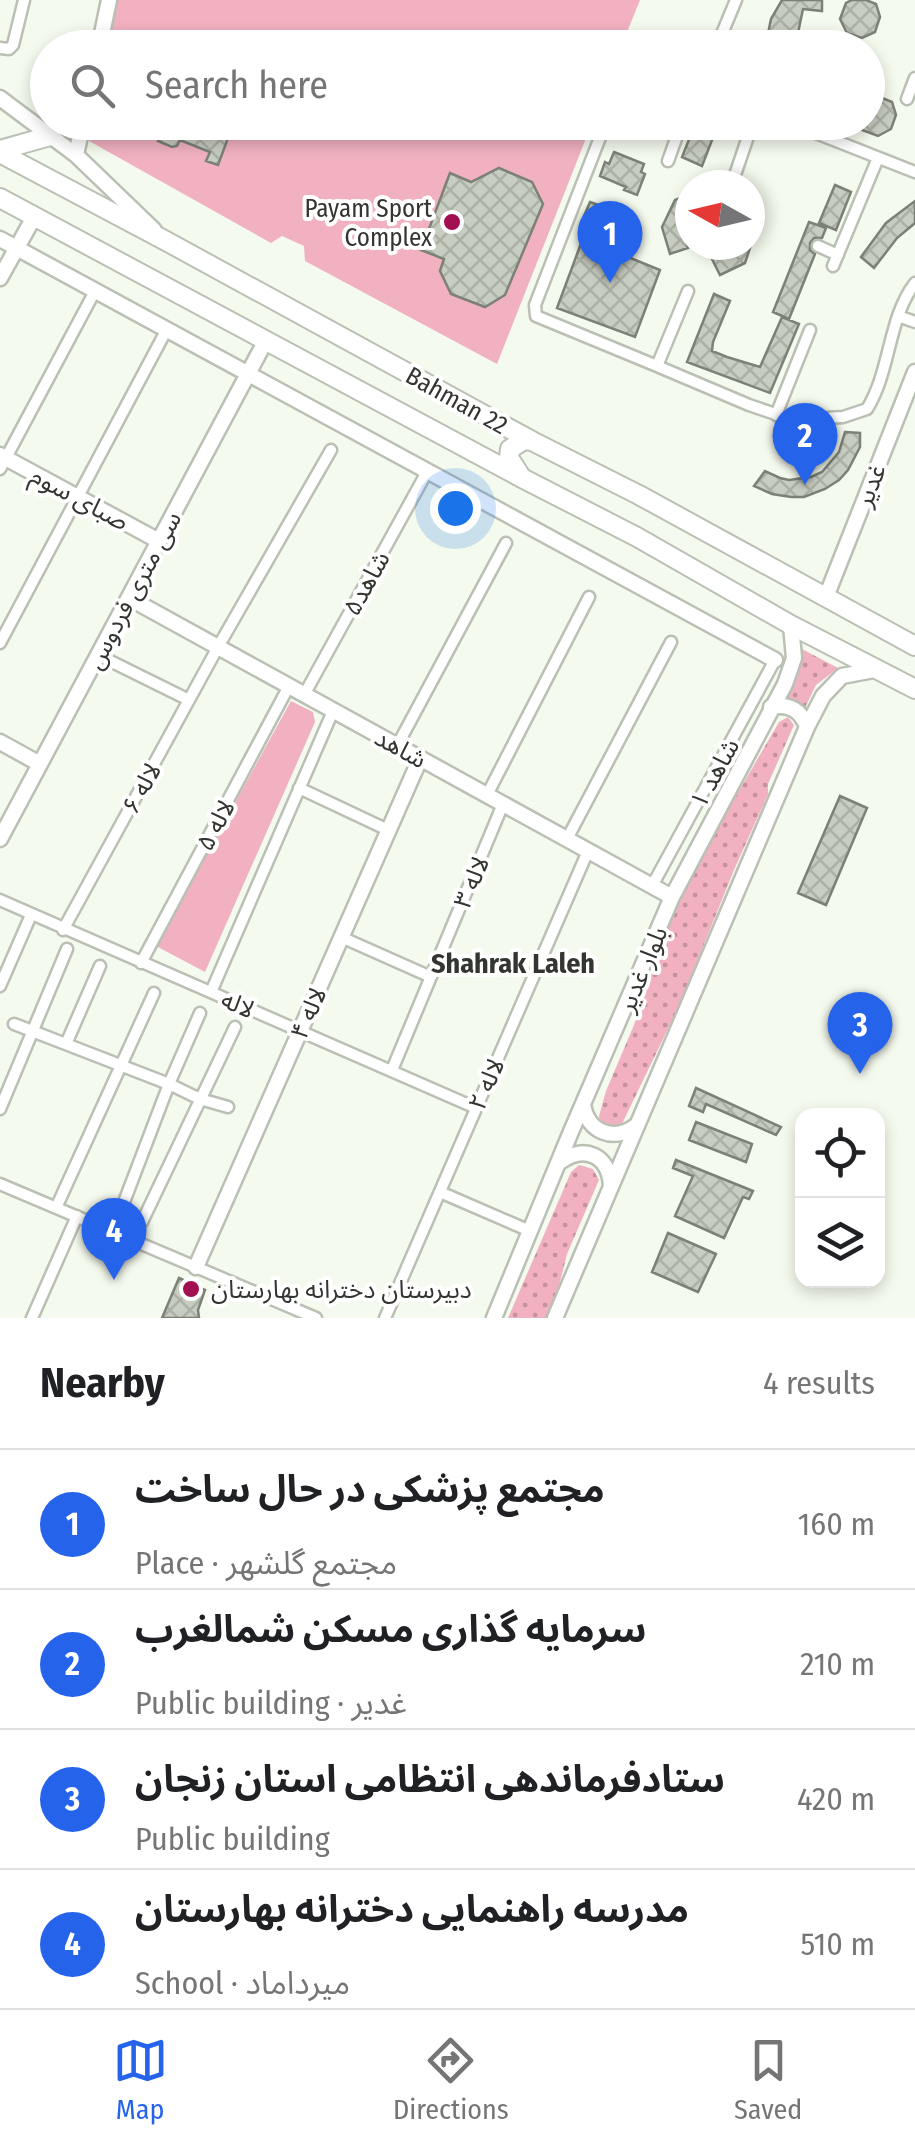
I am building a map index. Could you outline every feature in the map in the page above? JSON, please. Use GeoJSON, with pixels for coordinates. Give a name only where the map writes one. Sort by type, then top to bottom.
{"type":"FeatureCollection","features":[{"type":"Feature","properties":{"kind":"highway"},"geometry":{"type":"LineString","coordinates":[[0,152],[38,140]]}},
{"type":"Feature","properties":{"kind":"highway","name":"Bahman 22"},"geometry":{"type":"LineString","coordinates":[[0,152],[915,646]]}},
{"type":"Feature","properties":{"kind":"highway","name":"Bahman 22"},"geometry":{"type":"LineString","coordinates":[[0,198],[637,537],[792,626],[915,688]]}},
{"type":"Feature","properties":{"kind":"highway"},"geometry":{"type":"LineString","coordinates":[[522,478],[509,458],[510,449],[524,440],[532,441]]}},
{"type":"Feature","properties":{"kind":"main road"},"geometry":{"type":"LineString","coordinates":[[103,30],[109,0]]}},
{"type":"Feature","properties":{"kind":"main road"},"geometry":{"type":"LineString","coordinates":[[0,98],[30,121]]}},
{"type":"Feature","properties":{"kind":"main road"},"geometry":{"type":"LineString","coordinates":[[55,140],[166,241]]}},
{"type":"Feature","properties":{"kind":"main road"},"geometry":{"type":"LineString","coordinates":[[76,155],[79,140]]}},
{"type":"Feature","properties":{"kind":"main road"},"geometry":{"type":"LineString","coordinates":[[0,278],[34,217]]}},
{"type":"Feature","properties":{"kind":"main road"},"geometry":{"type":"LineString","coordinates":[[0,239],[776,660]]}},
{"type":"Feature","properties":{"kind":"main road","name":"سی متری فردوس"},"geometry":{"type":"LineString","coordinates":[[0,839],[266,340]]}},
{"type":"Feature","properties":{"kind":"main road","name":"غدیر"},"geometry":{"type":"LineString","coordinates":[[826,597],[915,372]]}},
{"type":"Feature","properties":{"kind":"main road","name":"صبای سوم"},"geometry":{"type":"LineString","coordinates":[[2,461],[159,541]]}},
{"type":"Feature","properties":{"kind":"main road","name":"شاهد"},"geometry":{"type":"LineString","coordinates":[[129,598],[672,897]]}},
{"type":"Feature","properties":{"kind":"main road","name":"بلوار غدیر"},"geometry":{"type":"LineString","coordinates":[[494,1318],[672,897],[785,684],[794,658],[792,626]]}},
{"type":"Feature","properties":{"kind":"main road"},"geometry":{"type":"LineString","coordinates":[[554,1318],[807,727],[823,696],[842,676],[879,669]]}},
{"type":"Feature","properties":{"kind":"main road"},"geometry":{"type":"LineString","coordinates":[[771,707],[794,709],[807,727]]}},
{"type":"Feature","properties":{"kind":"main road"},"geometry":{"type":"LineString","coordinates":[[0,742],[40,764]]}},
{"type":"Feature","properties":{"kind":"main road","name":"لاله ۴"},"geometry":{"type":"LineString","coordinates":[[196,1267],[420,759]]}},
{"type":"Feature","properties":{"kind":"main road"},"geometry":{"type":"LineString","coordinates":[[583,1103],[590,1123],[608,1134],[628,1132],[637,1125]]}},
{"type":"Feature","properties":{"kind":"main road"},"geometry":{"type":"LineString","coordinates":[[556,1167],[572,1154],[591,1154],[607,1167],[611,1186]]}},
{"type":"Feature","properties":{"kind":"street"},"geometry":{"type":"LineString","coordinates":[[4,48],[13,45],[24,0]]}},
{"type":"Feature","properties":{"kind":"street"},"geometry":{"type":"LineString","coordinates":[[724,30],[736,0]]}},
{"type":"Feature","properties":{"kind":"street"},"geometry":{"type":"LineString","coordinates":[[906,98],[915,78]]}},
{"type":"Feature","properties":{"kind":"street"},"geometry":{"type":"LineString","coordinates":[[599,140],[535,304],[536,316],[776,415],[792,420],[843,417],[867,409],[876,395],[898,316],[915,283]]}},
{"type":"Feature","properties":{"kind":"street"},"geometry":{"type":"LineString","coordinates":[[668,161],[676,140]]}},
{"type":"Feature","properties":{"kind":"street"},"geometry":{"type":"LineString","coordinates":[[737,170],[747,140]]}},
{"type":"Feature","properties":{"kind":"street"},"geometry":{"type":"LineString","coordinates":[[833,140],[915,172]]}},
{"type":"Feature","properties":{"kind":"street"},"geometry":{"type":"LineString","coordinates":[[818,246],[835,260],[878,158]]}},
{"type":"Feature","properties":{"kind":"street"},"geometry":{"type":"LineString","coordinates":[[2,461],[96,291]]}},
{"type":"Feature","properties":{"kind":"street"},"geometry":{"type":"LineString","coordinates":[[657,366],[688,291]]}},
{"type":"Feature","properties":{"kind":"street"},"geometry":{"type":"LineString","coordinates":[[898,316],[915,322]]}},
{"type":"Feature","properties":{"kind":"street"},"geometry":{"type":"LineString","coordinates":[[0,643],[167,328]]}},
{"type":"Feature","properties":{"kind":"street"},"geometry":{"type":"LineString","coordinates":[[776,415],[810,330]]}},
{"type":"Feature","properties":{"kind":"street","name":"لاله ۶"},"geometry":{"type":"LineString","coordinates":[[64,930],[218,648],[332,450]]}},
{"type":"Feature","properties":{"kind":"street","name":"شاهد۵"},"geometry":{"type":"LineString","coordinates":[[304,694],[428,470]]}},
{"type":"Feature","properties":{"kind":"street"},"geometry":{"type":"LineString","coordinates":[[397,746],[506,543]]}},
{"type":"Feature","properties":{"kind":"street"},"geometry":{"type":"LineString","coordinates":[[488,796],[589,597]]}},
{"type":"Feature","properties":{"kind":"street"},"geometry":{"type":"LineString","coordinates":[[568,840],[671,642]]}},
{"type":"Feature","properties":{"kind":"street"},"geometry":{"type":"LineString","coordinates":[[98,655],[190,700]]}},
{"type":"Feature","properties":{"kind":"street","name":"شاهد ۱"},"geometry":{"type":"LineString","coordinates":[[652,886],[776,660]]}},
{"type":"Feature","properties":{"kind":"street","name":"لاله ۵"},"geometry":{"type":"LineString","coordinates":[[140,963],[289,686]]}},
{"type":"Feature","properties":{"kind":"street"},"geometry":{"type":"LineString","coordinates":[[211,992],[333,710]]}},
{"type":"Feature","properties":{"kind":"street"},"geometry":{"type":"LineString","coordinates":[[299,788],[388,830]]}},
{"type":"Feature","properties":{"kind":"street","name":"لاله ۳"},"geometry":{"type":"LineString","coordinates":[[392,1070],[503,804]]}},
{"type":"Feature","properties":{"kind":"street","name":"لاله ۲"},"geometry":{"type":"LineString","coordinates":[[385,1318],[588,851]]}},
{"type":"Feature","properties":{"kind":"street","name":"لاله"},"geometry":{"type":"LineString","coordinates":[[0,900],[476,1108]]}},
{"type":"Feature","properties":{"kind":"street"},"geometry":{"type":"LineString","coordinates":[[0,986],[32,914]]}},
{"type":"Feature","properties":{"kind":"street"},"geometry":{"type":"LineString","coordinates":[[342,937],[431,977]]}},
{"type":"Feature","properties":{"kind":"street"},"geometry":{"type":"LineString","coordinates":[[0,1110],[68,949]]}},
{"type":"Feature","properties":{"kind":"street"},"geometry":{"type":"LineString","coordinates":[[66,1044],[100,966]]}},
{"type":"Feature","properties":{"kind":"street"},"geometry":{"type":"LineString","coordinates":[[56,1208],[154,993]]}},
{"type":"Feature","properties":{"kind":"street"},"geometry":{"type":"LineString","coordinates":[[121,1210],[200,1013]]}},
{"type":"Feature","properties":{"kind":"street"},"geometry":{"type":"LineString","coordinates":[[14,1024],[228,1107]]}},
{"type":"Feature","properties":{"kind":"street"},"geometry":{"type":"LineString","coordinates":[[142,1222],[235,1027]]}},
{"type":"Feature","properties":{"kind":"street"},"geometry":{"type":"LineString","coordinates":[[0,1184],[316,1318]]}},
{"type":"Feature","properties":{"kind":"street"},"geometry":{"type":"LineString","coordinates":[[440,1192],[530,1231]]}},
{"type":"Feature","properties":{"kind":"street"},"geometry":{"type":"LineString","coordinates":[[32,1318],[77,1216]]}},
{"type":"Feature","properties":{"kind":"shaded area"},"geometry":{"type":"Polygon","coordinates":[[[118,0],[640,0],[628,30],[112,30],[118,0]]]}},
{"type":"Feature","properties":{"kind":"shaded area"},"geometry":{"type":"Polygon","coordinates":[[[585,140],[497,364],[305,261],[304,246],[282,236],[271,243],[89,141],[585,140]]]}},
{"type":"Feature","properties":{"kind":"shaded area"},"geometry":{"type":"Polygon","coordinates":[[[802,649],[838,668],[816,685],[803,712],[794,702],[786,701],[798,676],[802,649]]]}},
{"type":"Feature","properties":{"kind":"shaded area"},"geometry":{"type":"Polygon","coordinates":[[[291,701],[313,712],[315,722],[205,972],[156,946],[291,701]]]}},
{"type":"Feature","properties":{"kind":"shaded area"},"geometry":{"type":"Polygon","coordinates":[[[788,717],[794,725],[768,784],[768,794],[679,1006],[621,1126],[610,1130],[601,1126],[599,1116],[667,923],[694,868],[779,722],[788,717]]]}},
{"type":"Feature","properties":{"kind":"shaded area"},"geometry":{"type":"Polygon","coordinates":[[[579,1165],[593,1169],[599,1180],[567,1254],[546,1318],[508,1318],[571,1172],[579,1165]]]}},
{"type":"Feature","properties":{"kind":"building"},"geometry":{"type":"Polygon","coordinates":[[[782,0],[822,0],[822,11],[803,9],[799,30],[769,30],[782,0]]]}},
{"type":"Feature","properties":{"kind":"building"},"geometry":{"type":"Polygon","coordinates":[[[866,0],[876,4],[880,17],[876,30],[846,30],[840,19],[846,3],[866,0]]]}},
{"type":"Feature","properties":{"kind":"building"},"geometry":{"type":"Polygon","coordinates":[[[885,99],[892,102],[896,115],[891,129],[885,132],[885,99]]]}},
{"type":"Feature","properties":{"kind":"building"},"geometry":{"type":"Polygon","coordinates":[[[158,140],[180,140],[172,147],[158,140]]]}},
{"type":"Feature","properties":{"kind":"building"},"geometry":{"type":"Polygon","coordinates":[[[180,140],[227,140],[218,165],[206,161],[210,152],[180,140]]]}},
{"type":"Feature","properties":{"kind":"building"},"geometry":{"type":"Polygon","coordinates":[[[689,140],[712,140],[702,166],[682,157],[689,140]]]}},
{"type":"Feature","properties":{"kind":"building"},"geometry":{"type":"Polygon","coordinates":[[[614,152],[644,164],[641,172],[645,174],[637,195],[600,176],[614,152]]]}},
{"type":"Feature","properties":{"kind":"building"},"geometry":{"type":"Polygon","coordinates":[[[499,168],[532,182],[543,204],[505,295],[485,307],[451,294],[440,271],[444,259],[421,250],[450,173],[471,182],[499,168]]]}},
{"type":"Feature","properties":{"kind":"building"},"geometry":{"type":"Polygon","coordinates":[[[835,185],[851,192],[836,230],[819,223],[835,185]]]}},
{"type":"Feature","properties":{"kind":"building"},"geometry":{"type":"Polygon","coordinates":[[[675,200],[675,252],[670,254],[662,227],[675,200]]]}},
{"type":"Feature","properties":{"kind":"building"},"geometry":{"type":"Polygon","coordinates":[[[915,201],[915,223],[897,238],[874,268],[861,257],[886,223],[915,201]]]}},
{"type":"Feature","properties":{"kind":"building"},"geometry":{"type":"Polygon","coordinates":[[[590,202],[630,214],[611,250],[660,270],[635,337],[557,308],[586,230],[588,218],[584,216],[590,202]]]}},
{"type":"Feature","properties":{"kind":"building"},"geometry":{"type":"Polygon","coordinates":[[[809,222],[826,228],[822,238],[814,238],[810,243],[815,254],[789,319],[773,312],[809,222]]]}},
{"type":"Feature","properties":{"kind":"building"},"geometry":{"type":"Polygon","coordinates":[[[712,260],[746,260],[745,263],[720,275],[712,260]]]}},
{"type":"Feature","properties":{"kind":"building"},"geometry":{"type":"Polygon","coordinates":[[[714,294],[730,301],[712,351],[727,357],[760,367],[782,317],[799,324],[770,393],[687,362],[714,294]]]}},
{"type":"Feature","properties":{"kind":"building"},"geometry":{"type":"Polygon","coordinates":[[[845,432],[860,433],[860,447],[848,470],[825,489],[791,497],[754,486],[765,471],[789,480],[822,472],[839,452],[845,432]]]}},
{"type":"Feature","properties":{"kind":"building"},"geometry":{"type":"Polygon","coordinates":[[[840,796],[867,808],[826,905],[798,893],[840,796]]]}},
{"type":"Feature","properties":{"kind":"building"},"geometry":{"type":"Polygon","coordinates":[[[696,1088],[781,1127],[776,1135],[706,1104],[703,1112],[689,1106],[696,1088]]]}},
{"type":"Feature","properties":{"kind":"building"},"geometry":{"type":"Polygon","coordinates":[[[696,1122],[752,1144],[746,1162],[689,1140],[696,1122]]]}},
{"type":"Feature","properties":{"kind":"building"},"geometry":{"type":"Polygon","coordinates":[[[676,1160],[753,1191],[749,1199],[743,1197],[724,1238],[675,1216],[693,1176],[673,1168],[676,1160]]]}},
{"type":"Feature","properties":{"kind":"building"},"geometry":{"type":"Polygon","coordinates":[[[668,1233],[716,1254],[698,1292],[652,1272],[668,1233]]]}},
{"type":"Feature","properties":{"kind":"building"},"geometry":{"type":"Polygon","coordinates":[[[179,1278],[205,1290],[199,1318],[162,1318],[179,1278]]]}},
{"type":"Feature","properties":{"kind":"place","name":"Payam Sport Complex"},"geometry":{"type":"Point","coordinates":[452,222]}},
{"type":"Feature","properties":{"kind":"place","name":"مجتمع پزشکی در حال ساخت"},"geometry":{"type":"Point","coordinates":[610,283]}},
{"type":"Feature","properties":{"kind":"place","name":"سرمایه گذاری مسکن شمالغرب"},"geometry":{"type":"Point","coordinates":[805,485]}},
{"type":"Feature","properties":{"kind":"place","name":"ستادفرماندهی انتظامی استان زنجان"},"geometry":{"type":"Point","coordinates":[860,1074]}},
{"type":"Feature","properties":{"kind":"place","name":"مدرسه راهنمایی دخترانه بهارستان"},"geometry":{"type":"Point","coordinates":[114,1280]}},
{"type":"Feature","properties":{"kind":"place","name":"دبیرستان دخترانه بهارستان"},"geometry":{"type":"Point","coordinates":[191,1289]}},
{"type":"Feature","properties":{"kind":"district","name":"Shahrak Laleh"},"geometry":{"type":"Point","coordinates":[513,963]}}]}
